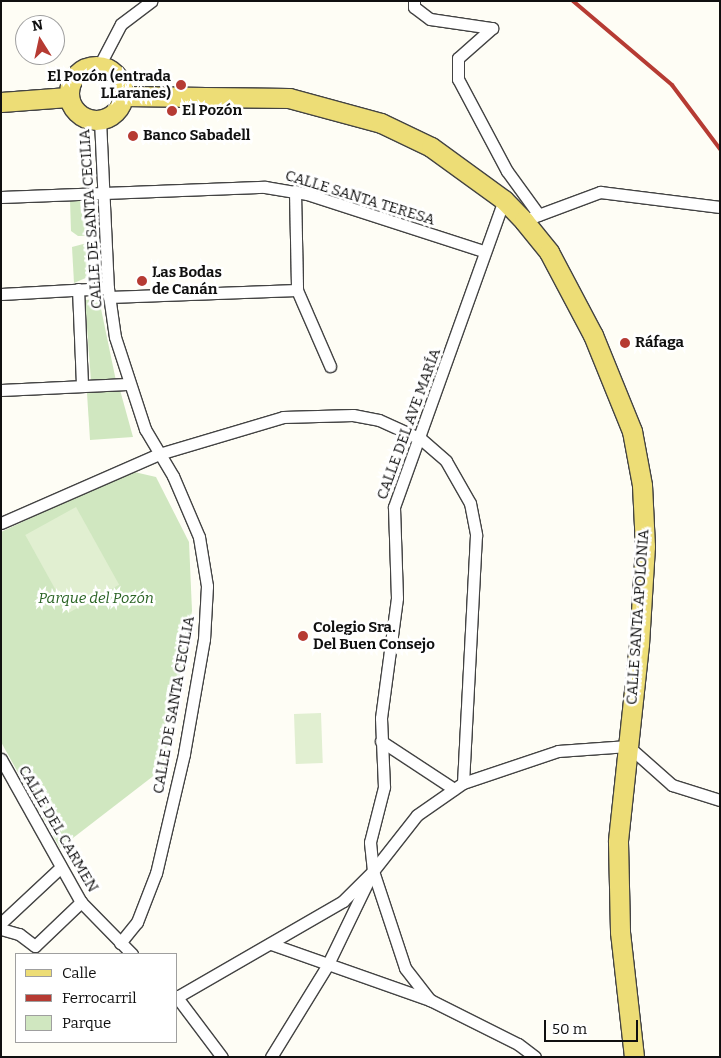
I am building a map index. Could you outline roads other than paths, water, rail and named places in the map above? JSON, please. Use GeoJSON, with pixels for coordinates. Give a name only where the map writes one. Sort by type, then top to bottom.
{"type":"FeatureCollection","features":[{"type":"Feature","properties":{"kind":"main road"},"geometry":{"type":"LineString","coordinates":[[99,66],[118,78],[123,96],[118,109],[100,120],[82,117],[68,97],[78,72],[99,66]]}},
{"type":"Feature","properties":{"kind":"main road","name":"CALLE SANTA APOLONIA"},"geometry":{"type":"LineString","coordinates":[[123,96],[256,95],[320,104],[380,123],[431,147],[532,218],[593,335],[634,440],[642,485],[645,546],[618,842],[620,932],[634,1057]]}},
{"type":"Feature","properties":{"kind":"main road"},"geometry":{"type":"LineString","coordinates":[[1,102],[68,97]]}},
{"type":"Feature","properties":{"kind":"street"},"geometry":{"type":"LineString","coordinates":[[99,66],[121,24],[151,1]]}},
{"type":"Feature","properties":{"kind":"street"},"geometry":{"type":"LineString","coordinates":[[414,1],[414,8],[430,19],[492,28],[458,58],[458,79],[532,218],[600,192],[720,207]]}},
{"type":"Feature","properties":{"kind":"street","name":"CALLE DE SANTA CECILIA"},"geometry":{"type":"LineString","coordinates":[[100,120],[106,191],[108,292],[127,384],[199,537],[207,586],[204,639],[156,873],[137,922],[120,943]]}},
{"type":"Feature","properties":{"kind":"street","name":"CALLE SANTA TERESA"},"geometry":{"type":"LineString","coordinates":[[1,197],[106,191],[265,187],[295,191],[484,251]]}},
{"type":"Feature","properties":{"kind":"street"},"geometry":{"type":"LineString","coordinates":[[295,191],[297,290],[330,366]]}},
{"type":"Feature","properties":{"kind":"street","name":"CALLE DEL AVE MARÍA"},"geometry":{"type":"LineString","coordinates":[[430,1000],[405,968],[373,872],[370,842],[384,787],[381,741],[397,598],[394,507],[421,439],[484,251],[504,200]]}},
{"type":"Feature","properties":{"kind":"street"},"geometry":{"type":"LineString","coordinates":[[1,294],[78,289],[108,292],[297,290]]}},
{"type":"Feature","properties":{"kind":"street"},"geometry":{"type":"LineString","coordinates":[[78,289],[82,386]]}},
{"type":"Feature","properties":{"kind":"street"},"geometry":{"type":"LineString","coordinates":[[1,390],[127,384]]}},
{"type":"Feature","properties":{"kind":"street"},"geometry":{"type":"LineString","coordinates":[[1,523],[159,454],[283,417],[317,414],[379,420],[421,439],[446,461],[456,478],[470,503],[476,535],[458,786]]}},
{"type":"Feature","properties":{"kind":"street"},"geometry":{"type":"LineString","coordinates":[[381,741],[458,786]]}},
{"type":"Feature","properties":{"kind":"street"},"geometry":{"type":"LineString","coordinates":[[178,995],[271,944],[343,901],[373,872],[417,815],[458,786],[558,751],[628,746],[672,786],[720,800]]}},
{"type":"Feature","properties":{"kind":"street","name":"CALLE DEL CARMEN"},"geometry":{"type":"LineString","coordinates":[[1,759],[81,902],[131,953]]}},
{"type":"Feature","properties":{"kind":"street"},"geometry":{"type":"LineString","coordinates":[[1,923],[61,867]]}},
{"type":"Feature","properties":{"kind":"street"},"geometry":{"type":"LineString","coordinates":[[271,1057],[327,966],[373,872]]}},
{"type":"Feature","properties":{"kind":"street"},"geometry":{"type":"LineString","coordinates":[[1,930],[19,934],[35,946],[81,902]]}},
{"type":"Feature","properties":{"kind":"street"},"geometry":{"type":"LineString","coordinates":[[271,944],[327,966],[430,1000],[518,1044],[535,1057]]}},
{"type":"Feature","properties":{"kind":"street"},"geometry":{"type":"LineString","coordinates":[[178,997],[222,1057]]}},
{"type":"Feature","properties":{"kind":"railway"},"geometry":{"type":"LineString","coordinates":[[573,1],[672,85],[720,149]]}},
{"type":"Feature","properties":{"kind":"place","name":"El Pozón (entrada LLaranes)"},"geometry":{"type":"Point","coordinates":[181,85]}},
{"type":"Feature","properties":{"kind":"place","name":"El Pozón"},"geometry":{"type":"Point","coordinates":[172,111]}},
{"type":"Feature","properties":{"kind":"place","name":"Banco Sabadell"},"geometry":{"type":"Point","coordinates":[133,136]}},
{"type":"Feature","properties":{"kind":"place","name":"Las Bodas de Canán"},"geometry":{"type":"Point","coordinates":[142,281]}},
{"type":"Feature","properties":{"kind":"place","name":"Ráfaga"},"geometry":{"type":"Point","coordinates":[625,343]}},
{"type":"Feature","properties":{"kind":"place","name":"Colegio Sra. Del Buen Consejo"},"geometry":{"type":"Point","coordinates":[303,636]}},
{"type":"Feature","properties":{"kind":"park label","name":"Parque del Pozón"},"geometry":{"type":"Point","coordinates":[96,599]}}]}
